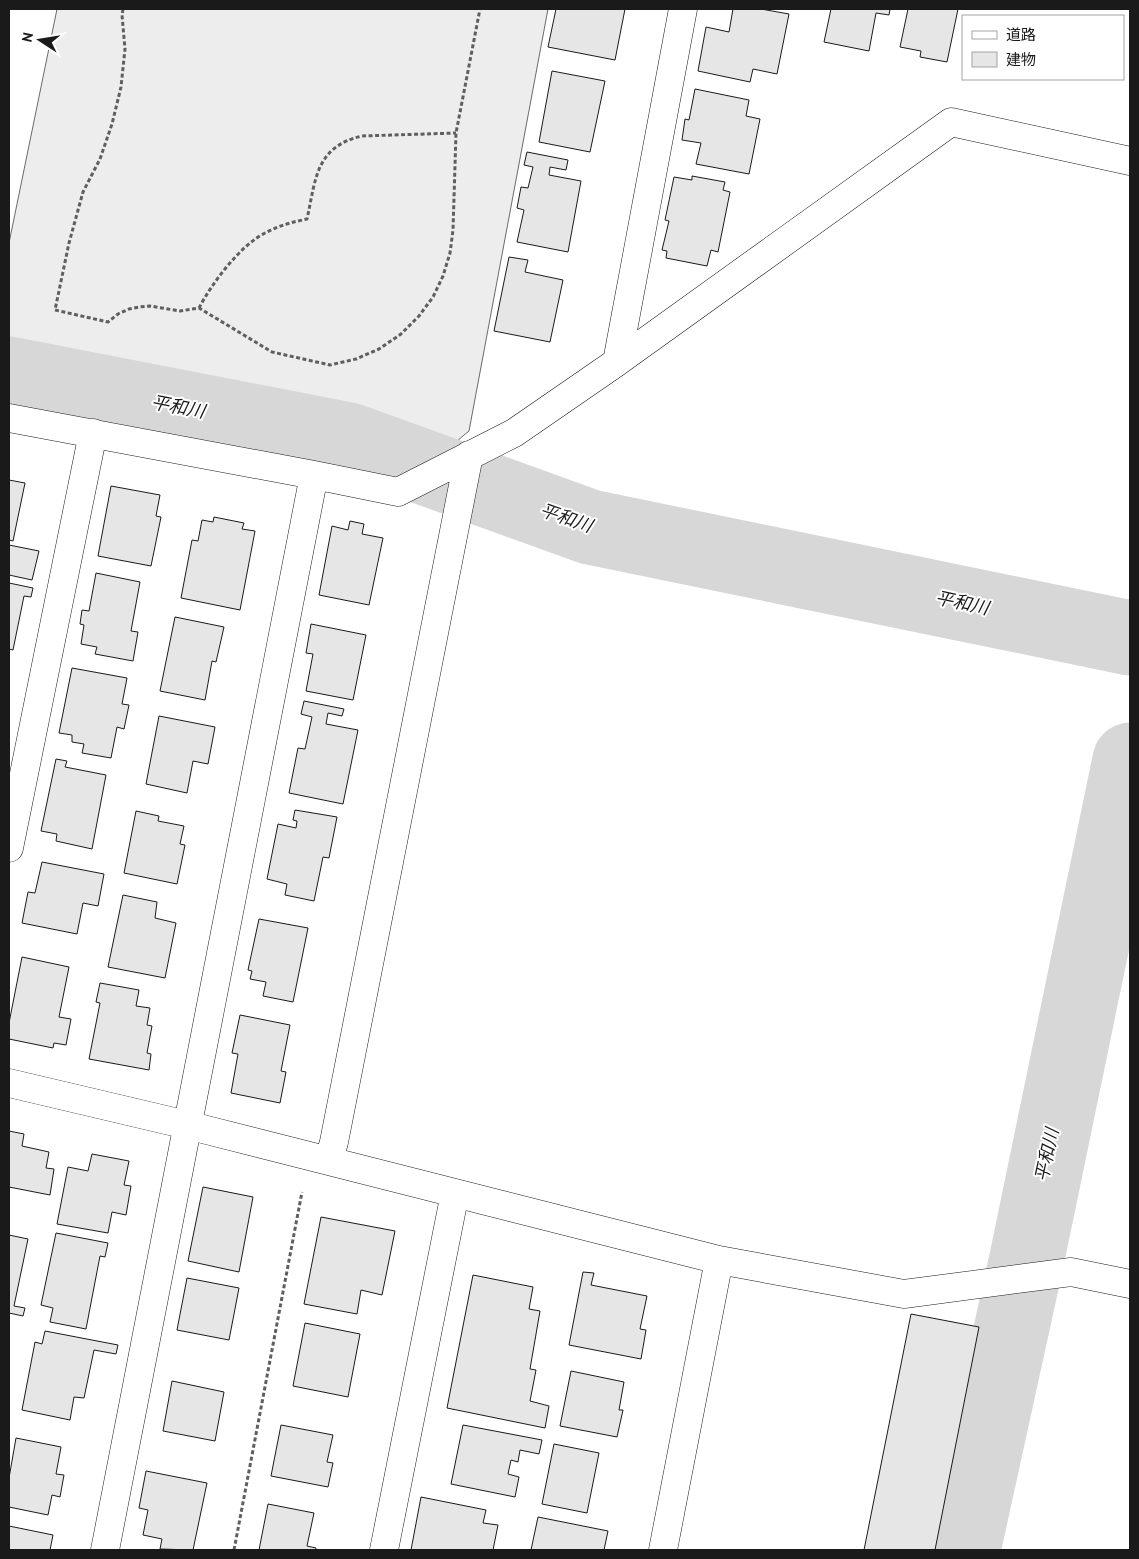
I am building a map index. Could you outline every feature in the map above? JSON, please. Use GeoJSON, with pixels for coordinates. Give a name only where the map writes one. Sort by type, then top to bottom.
{"type":"FeatureCollection","features":[{"type":"Feature","properties":{"kind":"street"},"geometry":{"type":"LineString","coordinates":[[617,362],[683,9]]}},
{"type":"Feature","properties":{"kind":"street"},"geometry":{"type":"LineString","coordinates":[[9,418],[314,474],[398,492],[514,433],[617,362],[950,122],[1130,161]]}},
{"type":"Feature","properties":{"kind":"street"},"geometry":{"type":"LineString","coordinates":[[9,848],[92,433]]}},
{"type":"Feature","properties":{"kind":"street"},"geometry":{"type":"LineString","coordinates":[[329,1160],[469,455]]}},
{"type":"Feature","properties":{"kind":"street"},"geometry":{"type":"LineString","coordinates":[[105,1550],[314,474]]}},
{"type":"Feature","properties":{"kind":"street"},"geometry":{"type":"LineString","coordinates":[[9,1083],[329,1160],[719,1260],[904,1294],[1071,1272],[1130,1284]]}},
{"type":"Feature","properties":{"kind":"street"},"geometry":{"type":"LineString","coordinates":[[384,1550],[455,1193]]}},
{"type":"Feature","properties":{"kind":"street"},"geometry":{"type":"LineString","coordinates":[[663,1550],[719,1260]]}},
{"type":"Feature","properties":{"kind":"path"},"geometry":{"type":"LineString","coordinates":[[123,9],[125,50],[121,87],[112,124],[100,159],[84,192],[69,243],[55,310],[108,322],[129,309],[139,307],[150,306],[180,311],[198,308],[272,352],[330,365],[356,359],[379,349],[401,334],[419,316],[433,297],[443,276],[448,261],[453,230],[456,132],[480,9]]}},
{"type":"Feature","properties":{"kind":"path"},"geometry":{"type":"LineString","coordinates":[[198,308],[208,291],[238,254],[251,242],[266,232],[286,224],[307,219],[318,171],[325,158],[335,147],[348,139],[362,136],[456,132]]}},
{"type":"Feature","properties":{"kind":"path"},"geometry":{"type":"LineString","coordinates":[[234,1550],[304,1184]]}},
{"type":"Feature","properties":{"kind":"shaded area"},"geometry":{"type":"Polygon","coordinates":[[[57,9],[548,9],[469,431],[457,441],[9,356],[9,243],[57,9]]]}},
{"type":"Feature","properties":{"kind":"building"},"geometry":{"type":"Polygon","coordinates":[[[556,9],[625,9],[615,60],[548,47],[556,9]]]}},
{"type":"Feature","properties":{"kind":"building"},"geometry":{"type":"Polygon","coordinates":[[[733,9],[761,9],[789,14],[777,74],[753,69],[750,82],[698,71],[706,27],[729,32],[733,9]]]}},
{"type":"Feature","properties":{"kind":"building"},"geometry":{"type":"Polygon","coordinates":[[[831,9],[890,9],[889,15],[876,13],[869,51],[824,42],[831,9]]]}},
{"type":"Feature","properties":{"kind":"building"},"geometry":{"type":"Polygon","coordinates":[[[908,9],[958,9],[947,62],[920,57],[921,51],[900,47],[908,9]]]}},
{"type":"Feature","properties":{"kind":"building"},"geometry":{"type":"Polygon","coordinates":[[[552,71],[605,81],[590,152],[539,142],[552,71]]]}},
{"type":"Feature","properties":{"kind":"building"},"geometry":{"type":"Polygon","coordinates":[[[695,89],[749,100],[746,116],[760,119],[749,174],[696,164],[701,143],[682,140],[685,119],[689,120],[695,89]]]}},
{"type":"Feature","properties":{"kind":"building"},"geometry":{"type":"Polygon","coordinates":[[[527,152],[568,160],[566,170],[550,167],[549,175],[581,181],[568,252],[517,242],[524,210],[517,208],[521,187],[528,188],[533,167],[524,165],[527,152]]]}},
{"type":"Feature","properties":{"kind":"building"},"geometry":{"type":"Polygon","coordinates":[[[692,176],[725,182],[723,190],[730,192],[718,252],[711,250],[707,266],[666,258],[667,251],[662,250],[669,221],[665,220],[674,177],[692,180],[692,176]]]}},
{"type":"Feature","properties":{"kind":"building"},"geometry":{"type":"Polygon","coordinates":[[[509,257],[528,260],[525,272],[563,280],[550,342],[494,331],[509,257]]]}},
{"type":"Feature","properties":{"kind":"building"},"geometry":{"type":"Polygon","coordinates":[[[9,480],[25,483],[13,541],[9,540],[9,480]]]}},
{"type":"Feature","properties":{"kind":"building"},"geometry":{"type":"Polygon","coordinates":[[[111,486],[160,495],[156,516],[161,517],[151,566],[98,556],[111,486]]]}},
{"type":"Feature","properties":{"kind":"building"},"geometry":{"type":"Polygon","coordinates":[[[214,517],[244,523],[242,529],[255,531],[240,610],[181,598],[192,540],[198,541],[202,520],[213,522],[214,517]]]}},
{"type":"Feature","properties":{"kind":"building"},"geometry":{"type":"Polygon","coordinates":[[[350,521],[364,524],[362,534],[383,538],[369,605],[319,595],[332,526],[348,530],[350,521]]]}},
{"type":"Feature","properties":{"kind":"building"},"geometry":{"type":"Polygon","coordinates":[[[9,545],[39,551],[32,580],[9,575],[9,545]]]}},
{"type":"Feature","properties":{"kind":"building"},"geometry":{"type":"Polygon","coordinates":[[[96,573],[140,582],[131,631],[138,632],[133,661],[95,654],[97,647],[81,644],[84,625],[80,624],[82,610],[89,611],[96,573]]]}},
{"type":"Feature","properties":{"kind":"building"},"geometry":{"type":"Polygon","coordinates":[[[9,583],[33,588],[31,597],[24,596],[13,650],[9,649],[9,583]]]}},
{"type":"Feature","properties":{"kind":"building"},"geometry":{"type":"Polygon","coordinates":[[[175,617],[224,627],[216,662],[212,661],[205,700],[160,691],[175,617]]]}},
{"type":"Feature","properties":{"kind":"building"},"geometry":{"type":"Polygon","coordinates":[[[311,624],[366,635],[353,700],[306,691],[313,654],[306,653],[311,624]]]}},
{"type":"Feature","properties":{"kind":"building"},"geometry":{"type":"Polygon","coordinates":[[[72,668],[127,678],[122,704],[129,705],[124,729],[117,727],[111,758],[82,753],[84,744],[72,742],[72,735],[59,733],[72,668]]]}},
{"type":"Feature","properties":{"kind":"building"},"geometry":{"type":"Polygon","coordinates":[[[304,701],[344,709],[342,716],[328,713],[326,724],[358,730],[343,804],[289,793],[298,748],[305,749],[312,717],[301,714],[304,701]]]}},
{"type":"Feature","properties":{"kind":"building"},"geometry":{"type":"Polygon","coordinates":[[[159,716],[215,727],[208,764],[193,761],[187,793],[146,784],[159,716]]]}},
{"type":"Feature","properties":{"kind":"building"},"geometry":{"type":"Polygon","coordinates":[[[56,759],[67,761],[65,767],[106,775],[92,849],[56,841],[57,834],[41,831],[56,759]]]}},
{"type":"Feature","properties":{"kind":"building"},"geometry":{"type":"Polygon","coordinates":[[[295,810],[337,817],[329,858],[323,857],[314,901],[285,895],[287,884],[267,879],[278,824],[296,828],[297,821],[293,820],[295,810]]]}},
{"type":"Feature","properties":{"kind":"building"},"geometry":{"type":"Polygon","coordinates":[[[136,811],[159,816],[158,821],[184,826],[180,844],[185,845],[177,884],[124,873],[136,811]]]}},
{"type":"Feature","properties":{"kind":"building"},"geometry":{"type":"Polygon","coordinates":[[[42,862],[104,874],[98,906],[83,903],[77,934],[22,923],[28,892],[35,893],[42,862]]]}},
{"type":"Feature","properties":{"kind":"building"},"geometry":{"type":"Polygon","coordinates":[[[123,895],[157,902],[155,918],[176,923],[165,978],[108,967],[123,895]]]}},
{"type":"Feature","properties":{"kind":"building"},"geometry":{"type":"Polygon","coordinates":[[[259,919],[308,928],[293,1002],[263,996],[266,982],[250,979],[252,971],[248,970],[259,919]]]}},
{"type":"Feature","properties":{"kind":"building"},"geometry":{"type":"Polygon","coordinates":[[[22,957],[69,967],[59,1017],[71,1019],[66,1045],[54,1043],[53,1048],[9,1039],[9,1023],[22,957]]]}},
{"type":"Feature","properties":{"kind":"building"},"geometry":{"type":"Polygon","coordinates":[[[100,983],[139,990],[136,1006],[150,1008],[147,1025],[152,1026],[147,1053],[151,1054],[149,1070],[89,1059],[100,1003],[96,1002],[100,983]]]}},
{"type":"Feature","properties":{"kind":"building"},"geometry":{"type":"Polygon","coordinates":[[[240,1015],[290,1025],[281,1071],[286,1072],[280,1103],[231,1093],[238,1054],[232,1053],[240,1015]]]}},
{"type":"Feature","properties":{"kind":"building"},"geometry":{"type":"Polygon","coordinates":[[[9,1131],[24,1134],[22,1146],[49,1152],[46,1168],[54,1169],[50,1195],[9,1187],[9,1131]]]}},
{"type":"Feature","properties":{"kind":"building"},"geometry":{"type":"Polygon","coordinates":[[[92,1154],[129,1161],[124,1185],[131,1186],[126,1215],[112,1212],[108,1233],[57,1224],[68,1167],[88,1171],[92,1154]]]}},
{"type":"Feature","properties":{"kind":"building"},"geometry":{"type":"Polygon","coordinates":[[[203,1187],[253,1197],[239,1272],[188,1261],[203,1187]]]}},
{"type":"Feature","properties":{"kind":"building"},"geometry":{"type":"Polygon","coordinates":[[[321,1217],[395,1231],[382,1295],[361,1290],[357,1314],[304,1304],[321,1217]]]}},
{"type":"Feature","properties":{"kind":"building"},"geometry":{"type":"Polygon","coordinates":[[[56,1233],[108,1243],[105,1257],[100,1256],[86,1329],[50,1322],[53,1308],[41,1305],[56,1233]]]}},
{"type":"Feature","properties":{"kind":"building"},"geometry":{"type":"Polygon","coordinates":[[[9,1235],[28,1239],[14,1306],[25,1308],[23,1316],[9,1313],[9,1235]]]}},
{"type":"Feature","properties":{"kind":"building"},"geometry":{"type":"Polygon","coordinates":[[[583,1272],[594,1273],[591,1285],[647,1296],[640,1329],[646,1330],[641,1359],[569,1345],[583,1272]]]}},
{"type":"Feature","properties":{"kind":"building"},"geometry":{"type":"Polygon","coordinates":[[[473,1275],[533,1287],[529,1309],[540,1311],[530,1369],[536,1370],[530,1401],[549,1406],[545,1428],[447,1408],[473,1275]]]}},
{"type":"Feature","properties":{"kind":"building"},"geometry":{"type":"Polygon","coordinates":[[[187,1278],[239,1288],[229,1340],[177,1330],[187,1278]]]}},
{"type":"Feature","properties":{"kind":"building"},"geometry":{"type":"Polygon","coordinates":[[[911,1314],[979,1327],[935,1550],[864,1550],[911,1314]]]}},
{"type":"Feature","properties":{"kind":"building"},"geometry":{"type":"Polygon","coordinates":[[[305,1323],[360,1334],[348,1397],[293,1386],[305,1323]]]}},
{"type":"Feature","properties":{"kind":"building"},"geometry":{"type":"Polygon","coordinates":[[[45,1331],[118,1345],[116,1354],[94,1350],[84,1398],[74,1397],[70,1420],[22,1410],[35,1342],[42,1344],[45,1331]]]}},
{"type":"Feature","properties":{"kind":"building"},"geometry":{"type":"Polygon","coordinates":[[[571,1371],[624,1382],[619,1410],[623,1410],[617,1437],[560,1426],[571,1371]]]}},
{"type":"Feature","properties":{"kind":"building"},"geometry":{"type":"Polygon","coordinates":[[[172,1381],[224,1392],[215,1441],[163,1431],[172,1381]]]}},
{"type":"Feature","properties":{"kind":"building"},"geometry":{"type":"Polygon","coordinates":[[[281,1425],[333,1435],[327,1462],[333,1463],[328,1487],[271,1476],[281,1425]]]}},
{"type":"Feature","properties":{"kind":"building"},"geometry":{"type":"Polygon","coordinates":[[[463,1425],[542,1440],[539,1454],[520,1450],[518,1462],[511,1460],[508,1474],[519,1477],[515,1497],[451,1484],[463,1425]]]}},
{"type":"Feature","properties":{"kind":"building"},"geometry":{"type":"Polygon","coordinates":[[[16,1438],[61,1447],[56,1474],[64,1475],[60,1497],[52,1495],[48,1515],[9,1507],[9,1478],[16,1438]]]}},
{"type":"Feature","properties":{"kind":"building"},"geometry":{"type":"Polygon","coordinates":[[[554,1444],[599,1453],[587,1513],[542,1504],[554,1444]]]}},
{"type":"Feature","properties":{"kind":"building"},"geometry":{"type":"Polygon","coordinates":[[[146,1471],[207,1483],[193,1550],[160,1549],[162,1539],[143,1535],[148,1510],[139,1508],[146,1471]]]}},
{"type":"Feature","properties":{"kind":"building"},"geometry":{"type":"Polygon","coordinates":[[[421,1497],[486,1510],[483,1523],[498,1525],[493,1550],[411,1550],[421,1497]]]}},
{"type":"Feature","properties":{"kind":"building"},"geometry":{"type":"Polygon","coordinates":[[[268,1504],[314,1513],[307,1546],[316,1548],[316,1550],[259,1550],[268,1504]]]}},
{"type":"Feature","properties":{"kind":"building"},"geometry":{"type":"Polygon","coordinates":[[[538,1517],[608,1531],[604,1550],[531,1550],[538,1517]]]}},
{"type":"Feature","properties":{"kind":"building"},"geometry":{"type":"Polygon","coordinates":[[[9,1526],[53,1535],[50,1550],[9,1550],[9,1526]]]}},
{"type":"Feature","properties":{"kind":"waterway","name":"平和川"},"geometry":{"type":"LineString","coordinates":[[9,374],[349,440],[590,527],[1130,638]]}},
{"type":"Feature","properties":{"kind":"waterway","name":"平和川"},"geometry":{"type":"LineString","coordinates":[[963,1550],[1027,1258],[1130,760]]}}]}
